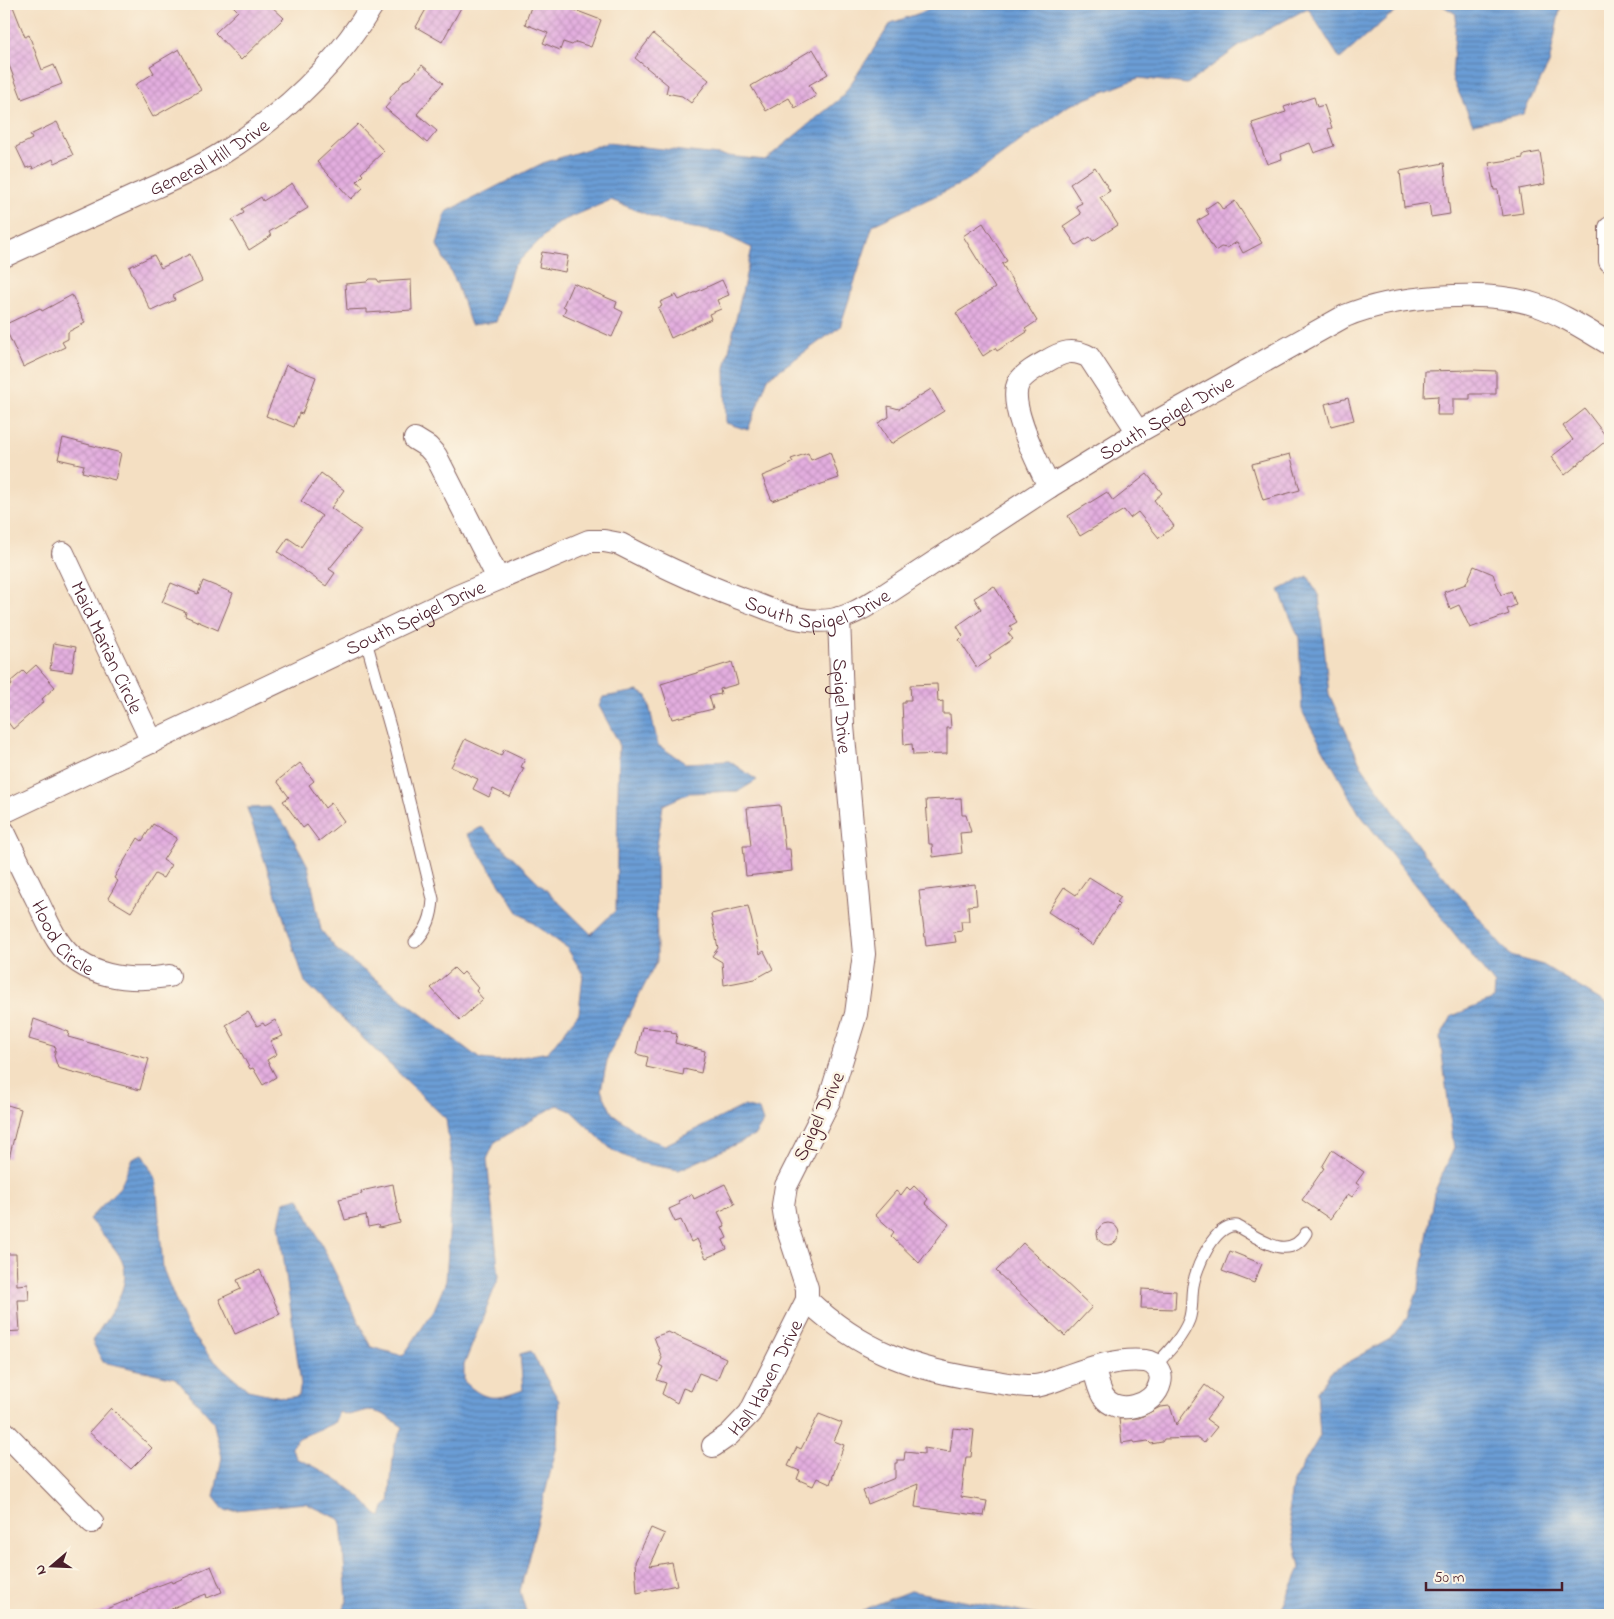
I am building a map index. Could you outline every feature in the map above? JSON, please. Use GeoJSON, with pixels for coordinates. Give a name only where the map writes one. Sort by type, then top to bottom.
{"type":"FeatureCollection","features":[{"type":"Feature","properties":{"kind":"street","name":"General Hill Drive"},"geometry":{"type":"LineString","coordinates":[[4,256],[180,176],[219,156],[256,131],[291,103],[334,59],[354,36],[373,4]]}},
{"type":"Feature","properties":{"kind":"street"},"geometry":{"type":"LineString","coordinates":[[1610,228],[1610,261]]}},
{"type":"Feature","properties":{"kind":"street","name":"South Spigel Drive"},"geometry":{"type":"LineString","coordinates":[[4,812],[498,578],[589,541],[604,540],[620,544],[712,588],[788,616],[812,620],[839,618],[861,609],[884,596],[1049,486],[1138,432],[1345,316],[1368,306],[1397,300],[1506,297],[1536,305],[1558,314],[1610,344]]}},
{"type":"Feature","properties":{"kind":"street"},"geometry":{"type":"LineString","coordinates":[[1049,486],[1031,446],[1016,403],[1016,392],[1025,376],[1048,360],[1068,351],[1080,351],[1089,356],[1138,432]]}},
{"type":"Feature","properties":{"kind":"street"},"geometry":{"type":"LineString","coordinates":[[415,439],[428,447],[436,456],[498,578]]}},
{"type":"Feature","properties":{"kind":"street","name":"Maid Marian Circle"},"geometry":{"type":"LineString","coordinates":[[63,553],[152,742]]}},
{"type":"Feature","properties":{"kind":"street","name":"Spigel Drive"},"geometry":{"type":"LineString","coordinates":[[807,1300],[807,1288],[786,1224],[783,1205],[786,1186],[830,1101],[856,1014],[861,988],[864,954],[843,726],[839,618]]}},
{"type":"Feature","properties":{"kind":"street","name":"Hood Circle"},"geometry":{"type":"LineString","coordinates":[[4,832],[59,943],[72,957],[85,966],[103,974],[124,979],[169,976]]}},
{"type":"Feature","properties":{"kind":"street"},"geometry":{"type":"LineString","coordinates":[[807,1300],[829,1321],[854,1339],[881,1353],[924,1367],[971,1378],[1035,1386],[1094,1367],[1120,1361],[1146,1361],[1155,1366],[1160,1372],[1161,1381],[1158,1390],[1147,1401],[1136,1406],[1124,1407],[1110,1403],[1103,1396],[1094,1367]]}},
{"type":"Feature","properties":{"kind":"street","name":"Hall Haven Drive"},"geometry":{"type":"LineString","coordinates":[[713,1446],[730,1435],[750,1413],[807,1300]]}},
{"type":"Feature","properties":{"kind":"street"},"geometry":{"type":"LineString","coordinates":[[4,1432],[92,1522]]}},
{"type":"Feature","properties":{"kind":"lane"},"geometry":{"type":"LineString","coordinates":[[366,641],[396,748],[432,899],[428,925],[415,942]]}},
{"type":"Feature","properties":{"kind":"lane"},"geometry":{"type":"LineString","coordinates":[[1155,1366],[1171,1349],[1185,1329],[1190,1318],[1193,1285],[1199,1264],[1209,1245],[1224,1228],[1230,1225],[1237,1226],[1275,1247],[1295,1245],[1306,1233]]}},
{"type":"Feature","properties":{"kind":"water"},"geometry":{"type":"Polygon","coordinates":[[[946,4],[1411,4],[1389,16],[1340,59],[1308,8],[1248,40],[1187,84],[1139,78],[1068,106],[965,182],[873,225],[840,327],[768,378],[748,430],[726,423],[725,368],[752,248],[720,233],[668,223],[611,200],[557,223],[513,267],[496,322],[471,325],[456,282],[437,245],[446,212],[543,163],[607,143],[765,160],[842,97],[891,23],[946,4]]]}},
{"type":"Feature","properties":{"kind":"water"},"geometry":{"type":"Polygon","coordinates":[[[1440,4],[1561,4],[1549,64],[1523,114],[1473,124],[1452,78],[1456,14],[1440,4]]]}},
{"type":"Feature","properties":{"kind":"water"},"geometry":{"type":"Polygon","coordinates":[[[1308,576],[1319,597],[1329,694],[1361,765],[1419,847],[1511,956],[1543,965],[1610,1006],[1610,1615],[1272,1615],[1281,1611],[1300,1568],[1288,1512],[1293,1482],[1320,1436],[1317,1391],[1331,1372],[1390,1339],[1408,1317],[1419,1287],[1434,1193],[1454,1148],[1440,1038],[1452,1016],[1494,999],[1495,985],[1359,813],[1302,711],[1299,638],[1279,590],[1308,576]]]}},
{"type":"Feature","properties":{"kind":"water"},"geometry":{"type":"Polygon","coordinates":[[[638,691],[647,696],[658,745],[685,763],[729,761],[757,780],[739,791],[689,793],[663,805],[656,852],[657,961],[608,1056],[601,1090],[612,1113],[645,1138],[665,1145],[744,1106],[759,1110],[763,1122],[754,1136],[679,1170],[640,1163],[612,1150],[571,1111],[557,1105],[495,1142],[487,1159],[499,1277],[464,1365],[464,1381],[478,1393],[491,1397],[505,1396],[523,1390],[520,1354],[531,1351],[559,1401],[557,1446],[520,1591],[527,1615],[340,1615],[347,1601],[341,1520],[305,1503],[225,1511],[214,1497],[222,1457],[213,1421],[175,1378],[103,1362],[92,1341],[116,1303],[124,1282],[125,1271],[116,1250],[89,1219],[120,1187],[133,1158],[142,1154],[156,1179],[163,1269],[186,1326],[210,1357],[248,1390],[285,1398],[298,1396],[301,1385],[279,1224],[284,1202],[299,1198],[371,1347],[403,1356],[434,1310],[446,1281],[453,1174],[446,1119],[305,982],[247,808],[270,807],[288,829],[308,866],[321,930],[337,950],[480,1059],[500,1061],[548,1052],[579,1013],[583,974],[567,948],[518,912],[467,834],[482,827],[591,934],[616,910],[619,743],[599,706],[603,697],[638,691]],[[369,1410],[348,1415],[339,1412],[334,1423],[299,1438],[291,1447],[297,1459],[314,1466],[342,1483],[381,1517],[384,1507],[389,1503],[394,1447],[403,1427],[383,1414],[369,1410]]]}},
{"type":"Feature","properties":{"kind":"water"},"geometry":{"type":"Polygon","coordinates":[[[910,1591],[1037,1615],[857,1615],[867,1608],[910,1591]]]}},
{"type":"Feature","properties":{"kind":"building"},"geometry":{"type":"Polygon","coordinates":[[[4,4],[12,4],[25,37],[29,35],[42,70],[54,65],[62,84],[22,99],[9,65],[4,67],[4,4]]]}},
{"type":"Feature","properties":{"kind":"building"},"geometry":{"type":"Polygon","coordinates":[[[231,4],[269,4],[284,18],[241,60],[215,33],[238,11],[231,4]]]}},
{"type":"Feature","properties":{"kind":"building"},"geometry":{"type":"Polygon","coordinates":[[[429,4],[463,4],[442,42],[416,27],[429,4]]]}},
{"type":"Feature","properties":{"kind":"building"},"geometry":{"type":"Polygon","coordinates":[[[532,4],[559,4],[601,20],[591,47],[576,42],[572,45],[563,42],[560,50],[543,43],[548,33],[525,24],[532,4]]]}},
{"type":"Feature","properties":{"kind":"building"},"geometry":{"type":"Polygon","coordinates":[[[653,34],[709,80],[691,103],[682,96],[666,93],[668,85],[635,58],[653,34]]]}},
{"type":"Feature","properties":{"kind":"building"},"geometry":{"type":"Polygon","coordinates":[[[179,49],[201,90],[153,117],[135,85],[154,73],[150,66],[179,49]]]}},
{"type":"Feature","properties":{"kind":"building"},"geometry":{"type":"Polygon","coordinates":[[[813,49],[828,74],[809,85],[816,96],[795,108],[789,98],[766,111],[751,86],[813,49]]]}},
{"type":"Feature","properties":{"kind":"building"},"geometry":{"type":"Polygon","coordinates":[[[422,65],[443,83],[417,114],[437,131],[427,143],[385,108],[391,101],[390,98],[405,80],[411,78],[422,65]]]}},
{"type":"Feature","properties":{"kind":"building"},"geometry":{"type":"Polygon","coordinates":[[[1314,97],[1317,107],[1324,105],[1332,128],[1328,129],[1334,146],[1314,153],[1310,143],[1281,154],[1282,159],[1267,164],[1252,123],[1286,112],[1284,107],[1314,97]]]}},
{"type":"Feature","properties":{"kind":"building"},"geometry":{"type":"Polygon","coordinates":[[[57,122],[73,155],[55,163],[53,159],[33,169],[32,166],[26,168],[16,147],[32,139],[30,135],[57,122]]]}},
{"type":"Feature","properties":{"kind":"building"},"geometry":{"type":"Polygon","coordinates":[[[358,124],[384,151],[361,173],[363,175],[357,181],[363,188],[351,199],[317,162],[358,124]]]}},
{"type":"Feature","properties":{"kind":"building"},"geometry":{"type":"Polygon","coordinates":[[[1540,152],[1545,184],[1519,189],[1523,213],[1502,216],[1498,190],[1494,190],[1489,163],[1523,158],[1523,155],[1540,152]]]}},
{"type":"Feature","properties":{"kind":"building"},"geometry":{"type":"Polygon","coordinates":[[[1444,163],[1450,214],[1431,217],[1429,203],[1404,207],[1400,171],[1444,163]]]}},
{"type":"Feature","properties":{"kind":"building"},"geometry":{"type":"Polygon","coordinates":[[[1095,167],[1110,191],[1100,197],[1118,225],[1093,241],[1090,237],[1076,245],[1063,226],[1081,214],[1076,206],[1082,203],[1070,184],[1095,167]]]}},
{"type":"Feature","properties":{"kind":"building"},"geometry":{"type":"Polygon","coordinates":[[[292,183],[308,208],[269,232],[271,236],[249,250],[232,220],[244,213],[242,209],[261,197],[263,201],[292,183]]]}},
{"type":"Feature","properties":{"kind":"building"},"geometry":{"type":"Polygon","coordinates":[[[1217,201],[1223,210],[1235,201],[1262,243],[1243,253],[1237,242],[1227,248],[1221,247],[1215,251],[1197,221],[1209,214],[1205,209],[1217,201]]]}},
{"type":"Feature","properties":{"kind":"building"},"geometry":{"type":"Polygon","coordinates":[[[983,223],[1007,261],[1002,264],[1037,321],[1025,329],[1027,332],[997,351],[995,348],[983,356],[956,313],[995,288],[963,236],[983,223]]]}},
{"type":"Feature","properties":{"kind":"building"},"geometry":{"type":"Polygon","coordinates":[[[542,252],[568,256],[565,272],[539,267],[542,252]]]}},
{"type":"Feature","properties":{"kind":"building"},"geometry":{"type":"Polygon","coordinates":[[[190,254],[202,281],[173,295],[175,300],[151,311],[129,267],[154,255],[161,268],[190,254]]]}},
{"type":"Feature","properties":{"kind":"building"},"geometry":{"type":"Polygon","coordinates":[[[370,279],[377,279],[379,282],[411,280],[412,310],[367,313],[367,309],[347,310],[345,284],[367,282],[370,279]]]}},
{"type":"Feature","properties":{"kind":"building"},"geometry":{"type":"Polygon","coordinates":[[[722,280],[729,295],[717,300],[721,309],[709,314],[711,319],[671,338],[658,308],[662,306],[660,302],[676,295],[679,300],[722,280]]]}},
{"type":"Feature","properties":{"kind":"building"},"geometry":{"type":"Polygon","coordinates":[[[573,283],[617,302],[615,308],[623,312],[612,337],[563,315],[566,308],[563,306],[573,283]]]}},
{"type":"Feature","properties":{"kind":"building"},"geometry":{"type":"Polygon","coordinates":[[[72,295],[85,323],[68,332],[68,339],[62,342],[65,347],[23,367],[4,325],[40,308],[42,311],[72,295]]]}},
{"type":"Feature","properties":{"kind":"building"},"geometry":{"type":"Polygon","coordinates":[[[286,365],[316,377],[302,414],[299,413],[294,427],[266,416],[286,365]]]}},
{"type":"Feature","properties":{"kind":"building"},"geometry":{"type":"Polygon","coordinates":[[[1425,371],[1496,371],[1496,394],[1470,394],[1470,399],[1453,399],[1453,415],[1437,415],[1438,396],[1424,397],[1425,371]]]}},
{"type":"Feature","properties":{"kind":"building"},"geometry":{"type":"Polygon","coordinates":[[[931,389],[944,411],[891,444],[878,423],[889,417],[888,406],[899,409],[931,389]]]}},
{"type":"Feature","properties":{"kind":"building"},"geometry":{"type":"Polygon","coordinates":[[[1348,398],[1354,420],[1331,426],[1325,404],[1348,398]]]}},
{"type":"Feature","properties":{"kind":"building"},"geometry":{"type":"Polygon","coordinates":[[[1585,409],[1608,439],[1565,475],[1551,457],[1573,440],[1563,426],[1585,409]]]}},
{"type":"Feature","properties":{"kind":"building"},"geometry":{"type":"Polygon","coordinates":[[[63,438],[121,453],[115,480],[82,472],[84,465],[58,459],[63,438]]]}},
{"type":"Feature","properties":{"kind":"building"},"geometry":{"type":"Polygon","coordinates":[[[830,452],[839,478],[772,501],[762,476],[793,462],[791,459],[808,453],[811,460],[830,452]]]}},
{"type":"Feature","properties":{"kind":"building"},"geometry":{"type":"Polygon","coordinates":[[[1290,454],[1300,490],[1263,500],[1252,464],[1290,454]]]}},
{"type":"Feature","properties":{"kind":"building"},"geometry":{"type":"Polygon","coordinates":[[[321,473],[344,490],[331,508],[361,530],[329,569],[335,573],[326,586],[278,552],[288,538],[301,547],[322,516],[301,501],[321,473]]]}},
{"type":"Feature","properties":{"kind":"building"},"geometry":{"type":"Polygon","coordinates":[[[1147,474],[1162,493],[1154,500],[1174,526],[1159,538],[1138,512],[1130,518],[1124,510],[1080,536],[1068,516],[1107,492],[1113,501],[1147,474]]]}},
{"type":"Feature","properties":{"kind":"building"},"geometry":{"type":"Polygon","coordinates":[[[1474,566],[1493,574],[1501,595],[1511,591],[1516,605],[1507,609],[1509,614],[1470,628],[1459,605],[1450,609],[1444,592],[1466,584],[1474,566]]]}},
{"type":"Feature","properties":{"kind":"building"},"geometry":{"type":"Polygon","coordinates":[[[203,581],[233,593],[218,630],[185,616],[186,612],[162,602],[171,583],[198,594],[203,581]]]}},
{"type":"Feature","properties":{"kind":"building"},"geometry":{"type":"Polygon","coordinates":[[[994,586],[1017,622],[1010,626],[1012,630],[1008,633],[1013,639],[989,655],[991,659],[977,668],[959,640],[963,636],[957,626],[981,609],[974,598],[994,586]]]}},
{"type":"Feature","properties":{"kind":"building"},"geometry":{"type":"Polygon","coordinates":[[[54,643],[76,647],[72,672],[50,669],[54,643]]]}},
{"type":"Feature","properties":{"kind":"building"},"geometry":{"type":"Polygon","coordinates":[[[732,662],[738,684],[720,689],[721,694],[709,696],[713,709],[672,719],[661,684],[732,662]]]}},
{"type":"Feature","properties":{"kind":"building"},"geometry":{"type":"Polygon","coordinates":[[[36,665],[55,687],[42,699],[44,702],[13,729],[4,717],[4,692],[12,685],[10,682],[23,671],[26,674],[36,665]]]}},
{"type":"Feature","properties":{"kind":"building"},"geometry":{"type":"Polygon","coordinates":[[[937,684],[938,702],[943,701],[943,714],[950,714],[951,728],[947,728],[947,754],[913,755],[912,744],[904,745],[902,703],[905,703],[905,700],[911,700],[910,685],[937,684]]]}},
{"type":"Feature","properties":{"kind":"building"},"geometry":{"type":"Polygon","coordinates":[[[465,739],[501,756],[504,749],[525,759],[521,767],[524,768],[510,797],[493,789],[489,797],[473,789],[478,779],[451,767],[465,739]]]}},
{"type":"Feature","properties":{"kind":"building"},"geometry":{"type":"Polygon","coordinates":[[[300,763],[314,781],[309,785],[325,808],[331,803],[344,821],[319,841],[307,825],[303,828],[283,801],[289,797],[277,781],[300,763]]]}},
{"type":"Feature","properties":{"kind":"building"},"geometry":{"type":"Polygon","coordinates":[[[961,798],[962,815],[966,815],[971,832],[960,833],[962,853],[933,857],[932,844],[929,844],[926,800],[961,798]]]}},
{"type":"Feature","properties":{"kind":"building"},"geometry":{"type":"Polygon","coordinates":[[[780,805],[785,849],[790,849],[792,871],[746,876],[743,846],[751,846],[747,808],[780,805]]]}},
{"type":"Feature","properties":{"kind":"building"},"geometry":{"type":"Polygon","coordinates":[[[153,824],[177,838],[163,860],[171,865],[163,878],[155,874],[131,912],[108,898],[118,881],[114,878],[138,838],[142,841],[153,824]]]}},
{"type":"Feature","properties":{"kind":"building"},"geometry":{"type":"Polygon","coordinates":[[[1089,877],[1121,897],[1117,902],[1119,904],[1093,945],[1075,933],[1077,931],[1048,912],[1064,887],[1076,895],[1089,877]]]}},
{"type":"Feature","properties":{"kind":"building"},"geometry":{"type":"Polygon","coordinates":[[[975,884],[977,905],[968,906],[969,921],[961,921],[962,931],[954,932],[956,942],[926,946],[919,891],[975,884]]]}},
{"type":"Feature","properties":{"kind":"building"},"geometry":{"type":"Polygon","coordinates":[[[748,906],[760,954],[764,951],[773,969],[755,979],[724,985],[722,962],[712,956],[718,948],[711,914],[748,906]]]}},
{"type":"Feature","properties":{"kind":"building"},"geometry":{"type":"Polygon","coordinates":[[[454,968],[461,975],[464,972],[478,988],[476,991],[483,999],[460,1020],[431,988],[454,968]]]}},
{"type":"Feature","properties":{"kind":"building"},"geometry":{"type":"Polygon","coordinates":[[[248,1012],[257,1026],[263,1023],[265,1026],[275,1020],[283,1036],[270,1041],[277,1054],[267,1060],[276,1077],[263,1085],[253,1068],[250,1069],[226,1025],[248,1012]]]}},
{"type":"Feature","properties":{"kind":"building"},"geometry":{"type":"Polygon","coordinates":[[[34,1019],[69,1032],[68,1037],[149,1059],[140,1090],[58,1068],[54,1056],[56,1047],[29,1039],[34,1019]]]}},
{"type":"Feature","properties":{"kind":"building"},"geometry":{"type":"Polygon","coordinates":[[[642,1027],[672,1031],[671,1033],[677,1034],[675,1043],[705,1051],[701,1073],[684,1069],[683,1075],[646,1067],[648,1057],[636,1054],[642,1027]]]}},
{"type":"Feature","properties":{"kind":"building"},"geometry":{"type":"Polygon","coordinates":[[[4,1104],[21,1109],[9,1158],[4,1157],[4,1104]]]}},
{"type":"Feature","properties":{"kind":"building"},"geometry":{"type":"Polygon","coordinates":[[[1332,1150],[1364,1172],[1356,1183],[1360,1186],[1352,1197],[1348,1194],[1330,1219],[1302,1200],[1324,1168],[1322,1167],[1332,1150]]]}},
{"type":"Feature","properties":{"kind":"building"},"geometry":{"type":"Polygon","coordinates":[[[393,1184],[400,1223],[379,1228],[378,1225],[368,1227],[366,1215],[345,1220],[339,1199],[362,1194],[361,1191],[393,1184]]]}},
{"type":"Feature","properties":{"kind":"building"},"geometry":{"type":"Polygon","coordinates":[[[725,1184],[735,1204],[718,1212],[725,1226],[722,1227],[727,1238],[723,1240],[727,1249],[706,1258],[697,1239],[691,1242],[681,1220],[675,1222],[669,1209],[680,1204],[678,1201],[692,1194],[694,1199],[725,1184]]]}},
{"type":"Feature","properties":{"kind":"building"},"geometry":{"type":"Polygon","coordinates":[[[914,1186],[928,1199],[925,1203],[949,1224],[919,1263],[891,1236],[894,1232],[875,1215],[896,1191],[901,1195],[907,1187],[910,1190],[914,1186]]]}},
{"type":"Feature","properties":{"kind":"building"},"geometry":{"type":"Polygon","coordinates":[[[1108,1223],[1118,1230],[1119,1234],[1112,1244],[1108,1245],[1098,1238],[1097,1234],[1104,1224],[1108,1223]]]}},
{"type":"Feature","properties":{"kind":"building"},"geometry":{"type":"Polygon","coordinates":[[[1023,1243],[1092,1307],[1065,1336],[996,1271],[1023,1243]]]}},
{"type":"Feature","properties":{"kind":"building"},"geometry":{"type":"Polygon","coordinates":[[[1230,1251],[1262,1264],[1254,1283],[1222,1271],[1230,1251]]]}},
{"type":"Feature","properties":{"kind":"building"},"geometry":{"type":"Polygon","coordinates":[[[4,1254],[16,1254],[17,1285],[28,1284],[29,1300],[18,1300],[20,1331],[4,1332],[4,1254]]]}},
{"type":"Feature","properties":{"kind":"building"},"geometry":{"type":"Polygon","coordinates":[[[260,1270],[280,1314],[235,1334],[219,1299],[241,1289],[237,1280],[260,1270]]]}},
{"type":"Feature","properties":{"kind":"building"},"geometry":{"type":"Polygon","coordinates":[[[1142,1289],[1176,1291],[1175,1309],[1141,1308],[1142,1289]]]}},
{"type":"Feature","properties":{"kind":"building"},"geometry":{"type":"Polygon","coordinates":[[[668,1332],[726,1358],[717,1380],[699,1373],[691,1391],[683,1388],[677,1403],[662,1394],[666,1383],[657,1380],[663,1367],[659,1365],[662,1358],[654,1337],[668,1332]]]}},
{"type":"Feature","properties":{"kind":"building"},"geometry":{"type":"Polygon","coordinates":[[[1205,1385],[1222,1398],[1206,1419],[1217,1427],[1204,1443],[1198,1438],[1164,1439],[1162,1442],[1151,1444],[1148,1441],[1122,1443],[1119,1419],[1139,1418],[1160,1407],[1170,1406],[1176,1425],[1205,1385]]]}},
{"type":"Feature","properties":{"kind":"building"},"geometry":{"type":"Polygon","coordinates":[[[111,1408],[152,1448],[131,1469],[89,1432],[111,1408]]]}},
{"type":"Feature","properties":{"kind":"building"},"geometry":{"type":"Polygon","coordinates":[[[819,1414],[842,1423],[834,1441],[844,1445],[830,1484],[817,1478],[813,1486],[797,1479],[800,1471],[788,1466],[797,1447],[801,1449],[819,1414]]]}},
{"type":"Feature","properties":{"kind":"building"},"geometry":{"type":"Polygon","coordinates":[[[953,1428],[974,1430],[971,1457],[966,1457],[961,1497],[987,1501],[984,1516],[915,1507],[918,1484],[868,1504],[863,1491],[895,1478],[895,1463],[897,1463],[897,1460],[904,1460],[905,1452],[924,1454],[924,1448],[950,1452],[953,1428]]]}},
{"type":"Feature","properties":{"kind":"building"},"geometry":{"type":"Polygon","coordinates":[[[651,1528],[665,1534],[650,1566],[672,1562],[677,1585],[637,1593],[635,1562],[651,1528]]]}},
{"type":"Feature","properties":{"kind":"building"},"geometry":{"type":"Polygon","coordinates":[[[211,1566],[222,1592],[207,1598],[206,1594],[181,1604],[170,1610],[172,1615],[92,1615],[147,1592],[147,1590],[171,1581],[172,1583],[211,1566]]]}}]}
